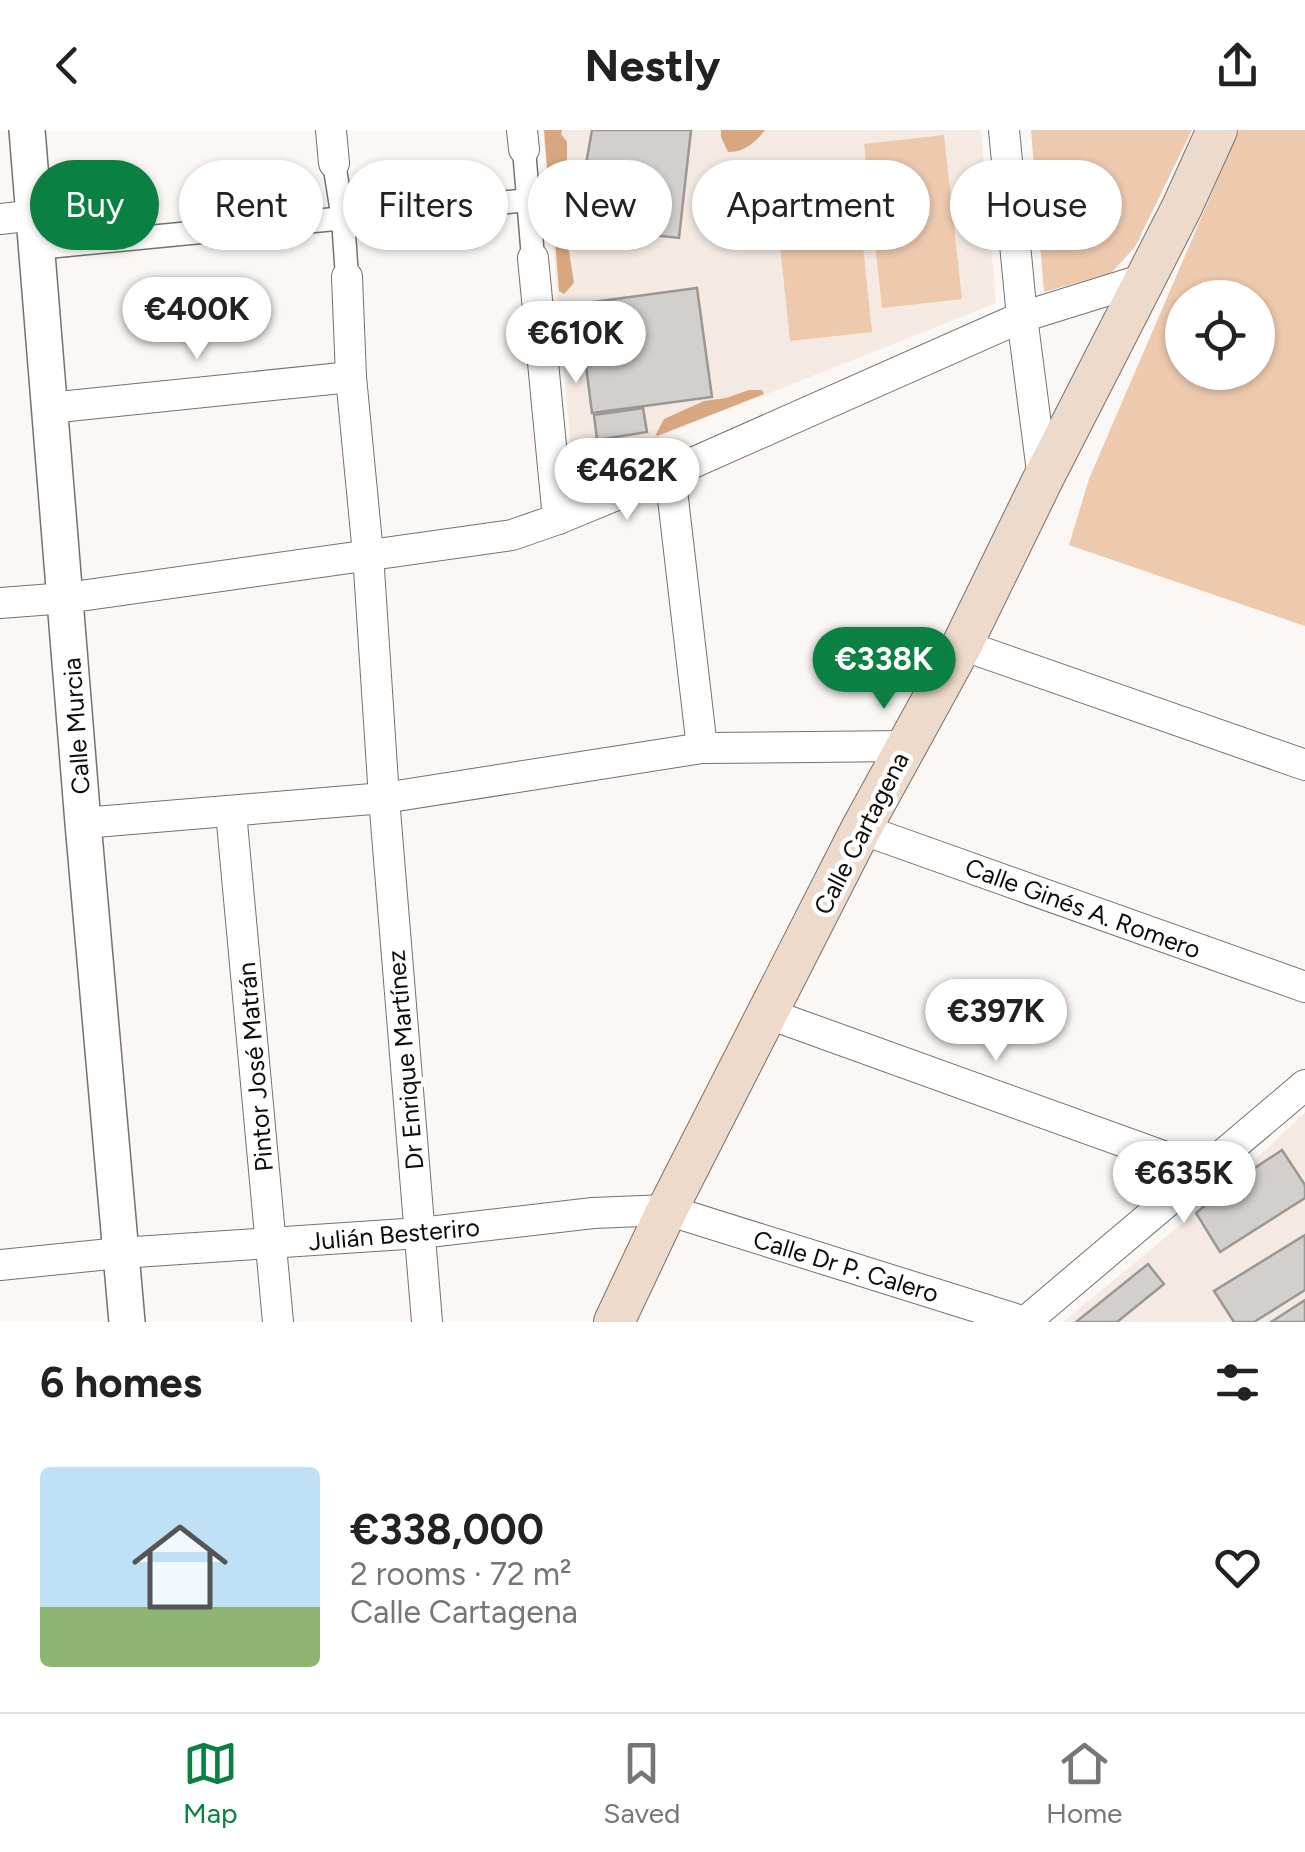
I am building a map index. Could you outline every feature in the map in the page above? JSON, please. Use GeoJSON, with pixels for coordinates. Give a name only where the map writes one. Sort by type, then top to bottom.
{"type":"FeatureCollection","features":[{"type":"Feature","properties":{"kind":"main road","name":"Calle Cartagena"},"geometry":{"type":"LineString","coordinates":[[614,1322],[861,829],[962,645],[1042,479],[1182,207],[1216,130]]}},
{"type":"Feature","properties":{"kind":"street","name":"Calle Murcia"},"geometry":{"type":"LineString","coordinates":[[26,130],[24,227],[49,408],[127,1322]]}},
{"type":"Feature","properties":{"kind":"street"},"geometry":{"type":"LineString","coordinates":[[24,227],[343,219],[331,130]]}},
{"type":"Feature","properties":{"kind":"street"},"geometry":{"type":"LineString","coordinates":[[1004,130],[1042,479]]}},
{"type":"Feature","properties":{"kind":"street"},"geometry":{"type":"LineString","coordinates":[[508,202],[528,200],[523,139]]}},
{"type":"Feature","properties":{"kind":"street"},"geometry":{"type":"LineString","coordinates":[[346,250],[348,277]]}},
{"type":"Feature","properties":{"kind":"street"},"geometry":{"type":"LineString","coordinates":[[532,250],[558,519]]}},
{"type":"Feature","properties":{"kind":"street","name":"Dr Enrique Martínez"},"geometry":{"type":"LineString","coordinates":[[348,277],[351,377],[427,1322]]}},
{"type":"Feature","properties":{"kind":"street"},"geometry":{"type":"LineString","coordinates":[[0,603],[66,598],[512,535],[670,474],[1022,317],[1144,280]]}},
{"type":"Feature","properties":{"kind":"street"},"geometry":{"type":"LineString","coordinates":[[49,408],[351,377]]}},
{"type":"Feature","properties":{"kind":"street"},"geometry":{"type":"LineString","coordinates":[[670,474],[702,748]]}},
{"type":"Feature","properties":{"kind":"street"},"geometry":{"type":"LineString","coordinates":[[962,645],[1305,765]]}},
{"type":"Feature","properties":{"kind":"street"},"geometry":{"type":"LineString","coordinates":[[83,823],[384,798],[702,748],[906,746]]}},
{"type":"Feature","properties":{"kind":"street","name":"Pintor José Matrán"},"geometry":{"type":"LineString","coordinates":[[230,812],[278,1322]]}},
{"type":"Feature","properties":{"kind":"street","name":"Calle Ginés A. Romero"},"geometry":{"type":"LineString","coordinates":[[861,829],[1305,987]]}},
{"type":"Feature","properties":{"kind":"street"},"geometry":{"type":"LineString","coordinates":[[768,1014],[1202,1170]]}},
{"type":"Feature","properties":{"kind":"street"},"geometry":{"type":"LineString","coordinates":[[1025,1322],[1305,1086]]}},
{"type":"Feature","properties":{"kind":"street","name":"Julián Besteriro"},"geometry":{"type":"LineString","coordinates":[[0,1265],[120,1253],[420,1234],[593,1213],[667,1210]]}},
{"type":"Feature","properties":{"kind":"street","name":"Calle Dr P. Calero"},"geometry":{"type":"LineString","coordinates":[[667,1210],[1025,1322]]}},
{"type":"Feature","properties":{"kind":"shaded area"},"geometry":{"type":"Polygon","coordinates":[[[543,130],[981,130],[984,160],[950,160],[950,250],[991,250],[996,303],[573,471],[554,250],[672,250],[672,160],[546,160],[543,130]]]}},
{"type":"Feature","properties":{"kind":"shaded area"},"geometry":{"type":"Polygon","coordinates":[[[544,130],[562,130],[567,160],[546,160],[544,130]]]}},
{"type":"Feature","properties":{"kind":"shaded area"},"geometry":{"type":"Polygon","coordinates":[[[721,130],[765,130],[750,145],[728,152],[721,130]]]}},
{"type":"Feature","properties":{"kind":"shaded area"},"geometry":{"type":"Polygon","coordinates":[[[1031,130],[1192,130],[1135,247],[1111,273],[1044,292],[1041,250],[1122,250],[1122,160],[1033,160],[1031,130]]]}},
{"type":"Feature","properties":{"kind":"shaded area"},"geometry":{"type":"Polygon","coordinates":[[[1239,130],[1305,130],[1305,626],[1069,545],[1089,479],[1165,302],[1165,390],[1275,390],[1275,280],[1175,280],[1239,130]]]}},
{"type":"Feature","properties":{"kind":"shaded area"},"geometry":{"type":"Polygon","coordinates":[[[944,135],[950,190],[950,250],[957,250],[962,299],[882,308],[876,250],[930,250],[930,160],[866,160],[864,144],[944,135]]]}},
{"type":"Feature","properties":{"kind":"shaded area"},"geometry":{"type":"Polygon","coordinates":[[[556,250],[569,250],[574,283],[564,294],[559,291],[556,250]]]}},
{"type":"Feature","properties":{"kind":"shaded area"},"geometry":{"type":"Polygon","coordinates":[[[780,250],[863,250],[872,332],[790,341],[780,250]]]}},
{"type":"Feature","properties":{"kind":"shaded area"},"geometry":{"type":"Polygon","coordinates":[[[762,390],[764,394],[656,434],[664,419],[704,401],[762,390]]]}},
{"type":"Feature","properties":{"kind":"shaded area"},"geometry":{"type":"Polygon","coordinates":[[[1305,1112],[1305,1322],[1063,1322],[1229,1185],[1305,1112]]]}},
{"type":"Feature","properties":{"kind":"building"},"geometry":{"type":"Polygon","coordinates":[[[592,130],[691,130],[679,238],[672,237],[672,160],[587,160],[592,130]]]}},
{"type":"Feature","properties":{"kind":"building"},"geometry":{"type":"Polygon","coordinates":[[[697,288],[712,397],[592,413],[578,304],[697,288]]]}},
{"type":"Feature","properties":{"kind":"building"},"geometry":{"type":"Polygon","coordinates":[[[643,408],[647,432],[597,440],[594,415],[643,408]]]}},
{"type":"Feature","properties":{"kind":"building"},"geometry":{"type":"Polygon","coordinates":[[[1282,1150],[1305,1185],[1305,1198],[1220,1252],[1196,1213],[1229,1185],[1282,1150]]]}},
{"type":"Feature","properties":{"kind":"building"},"geometry":{"type":"Polygon","coordinates":[[[1305,1235],[1305,1290],[1254,1322],[1234,1322],[1214,1291],[1305,1235]]]}},
{"type":"Feature","properties":{"kind":"building"},"geometry":{"type":"Polygon","coordinates":[[[1148,1264],[1164,1284],[1117,1322],[1076,1322],[1148,1264]]]}},
{"type":"Feature","properties":{"kind":"building"},"geometry":{"type":"Polygon","coordinates":[[[1305,1300],[1305,1322],[1271,1322],[1305,1300]]]}}]}
